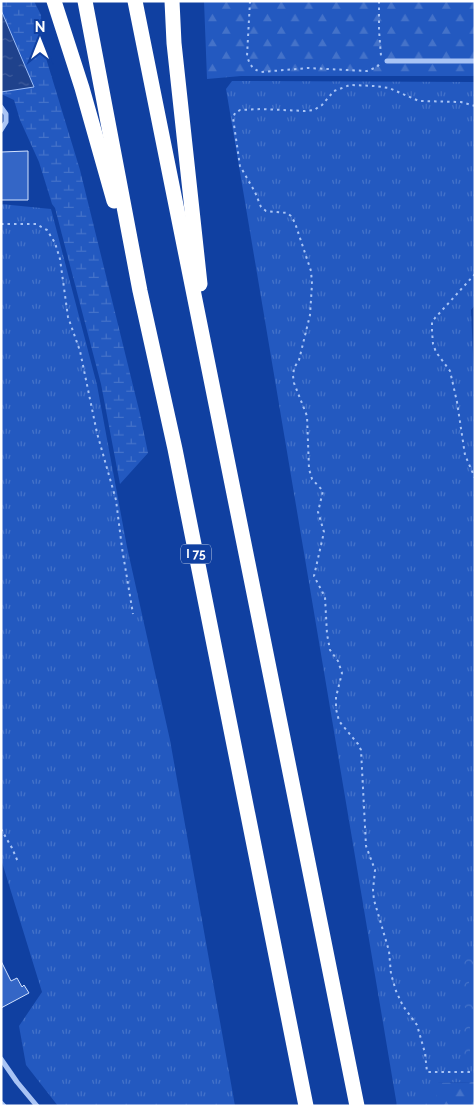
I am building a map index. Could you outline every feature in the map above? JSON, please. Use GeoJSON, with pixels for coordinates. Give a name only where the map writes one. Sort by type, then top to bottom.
{"type":"FeatureCollection","features":[{"type":"Feature","properties":{"kind":"highway"},"geometry":{"type":"LineString","coordinates":[[54,1],[82,88],[140,291]]}},
{"type":"Feature","properties":{"kind":"highway","name":"I 75"},"geometry":{"type":"LineString","coordinates":[[85,1],[140,291],[176,458],[306,1106]]}},
{"type":"Feature","properties":{"kind":"highway"},"geometry":{"type":"LineString","coordinates":[[135,1],[357,1106]]}},
{"type":"Feature","properties":{"kind":"highway"},"geometry":{"type":"LineString","coordinates":[[172,1],[174,43],[200,283],[204,348]]}},
{"type":"Feature","properties":{"kind":"street"},"geometry":{"type":"LineString","coordinates":[[387,61],[475,61]]}},
{"type":"Feature","properties":{"kind":"street"},"geometry":{"type":"LineString","coordinates":[[1,107],[6,114],[6,122],[1,130]]}},
{"type":"Feature","properties":{"kind":"street"},"geometry":{"type":"LineString","coordinates":[[1,1059],[37,1106]]}},
{"type":"Feature","properties":{"kind":"street"},"geometry":{"type":"LineString","coordinates":[[1,1103],[4,1106]]}},
{"type":"Feature","properties":{"kind":"path"},"geometry":{"type":"LineString","coordinates":[[250,1],[247,56],[249,64],[255,70],[261,72],[308,68],[367,71],[377,67],[382,55],[379,30],[379,1]]}},
{"type":"Feature","properties":{"kind":"path"},"geometry":{"type":"LineString","coordinates":[[475,106],[461,102],[418,101],[390,88],[350,85],[334,91],[322,105],[314,110],[305,112],[247,109],[235,113],[233,118],[240,166],[256,192],[261,207],[266,211],[280,212],[291,216],[310,271],[312,284],[310,315],[293,376],[307,416],[309,468],[312,479],[323,491],[318,512],[324,532],[314,576],[325,597],[330,650],[338,661],[342,673],[336,697],[337,715],[339,721],[361,750],[366,846],[375,870],[372,890],[389,951],[391,974],[396,991],[417,1025],[425,1052],[427,1072],[475,1072]]}},
{"type":"Feature","properties":{"kind":"path"},"geometry":{"type":"LineString","coordinates":[[1,224],[36,224],[47,230],[55,243],[60,258],[68,317],[80,351],[102,454],[116,500],[133,614]]}},
{"type":"Feature","properties":{"kind":"path"},"geometry":{"type":"LineString","coordinates":[[475,274],[435,318],[432,322],[432,331],[436,352],[450,371],[465,455],[475,478]]}},
{"type":"Feature","properties":{"kind":"path"},"geometry":{"type":"LineString","coordinates":[[1,829],[18,862]]}},
{"type":"Feature","properties":{"kind":"green space"},"geometry":{"type":"Polygon","coordinates":[[[1,1],[34,1],[41,15],[42,45],[80,170],[148,453],[120,484],[101,384],[55,208],[14,100],[1,94],[1,92],[33,86],[1,10],[1,1]]]}},
{"type":"Feature","properties":{"kind":"green space"},"geometry":{"type":"Polygon","coordinates":[[[204,1],[475,1],[475,76],[241,76],[207,79],[204,1]]]}},
{"type":"Feature","properties":{"kind":"green space"},"geometry":{"type":"Polygon","coordinates":[[[232,81],[475,82],[475,305],[471,310],[475,399],[475,1082],[437,1083],[437,1106],[397,1106],[226,89],[232,81]]]}},
{"type":"Feature","properties":{"kind":"green space"},"geometry":{"type":"Polygon","coordinates":[[[1,204],[51,209],[97,385],[127,547],[170,740],[235,1106],[58,1106],[26,1065],[19,1026],[42,992],[1,859],[1,204]]]}},
{"type":"Feature","properties":{"kind":"green space"},"geometry":{"type":"Polygon","coordinates":[[[467,959],[475,959],[475,1065],[464,1065],[463,1016],[470,1011],[463,1006],[463,963],[467,959]]]}},
{"type":"Feature","properties":{"kind":"green space"},"geometry":{"type":"Polygon","coordinates":[[[469,969],[475,969],[475,1004],[469,1004],[469,969]]]}},
{"type":"Feature","properties":{"kind":"green space"},"geometry":{"type":"Polygon","coordinates":[[[470,1022],[475,1022],[475,1056],[470,1056],[470,1022]]]}},
{"type":"Feature","properties":{"kind":"green space"},"geometry":{"type":"Polygon","coordinates":[[[475,1082],[475,1106],[437,1106],[436,1083],[475,1082]]]}},
{"type":"Feature","properties":{"kind":"water"},"geometry":{"type":"Polygon","coordinates":[[[1,10],[34,87],[1,92],[1,10]]]}},
{"type":"Feature","properties":{"kind":"building"},"geometry":{"type":"Polygon","coordinates":[[[28,151],[28,200],[1,200],[1,152],[28,151]]]}},
{"type":"Feature","properties":{"kind":"building"},"geometry":{"type":"Polygon","coordinates":[[[1,961],[11,981],[17,978],[22,987],[24,985],[29,993],[1,1008],[1,961]]]}}]}
